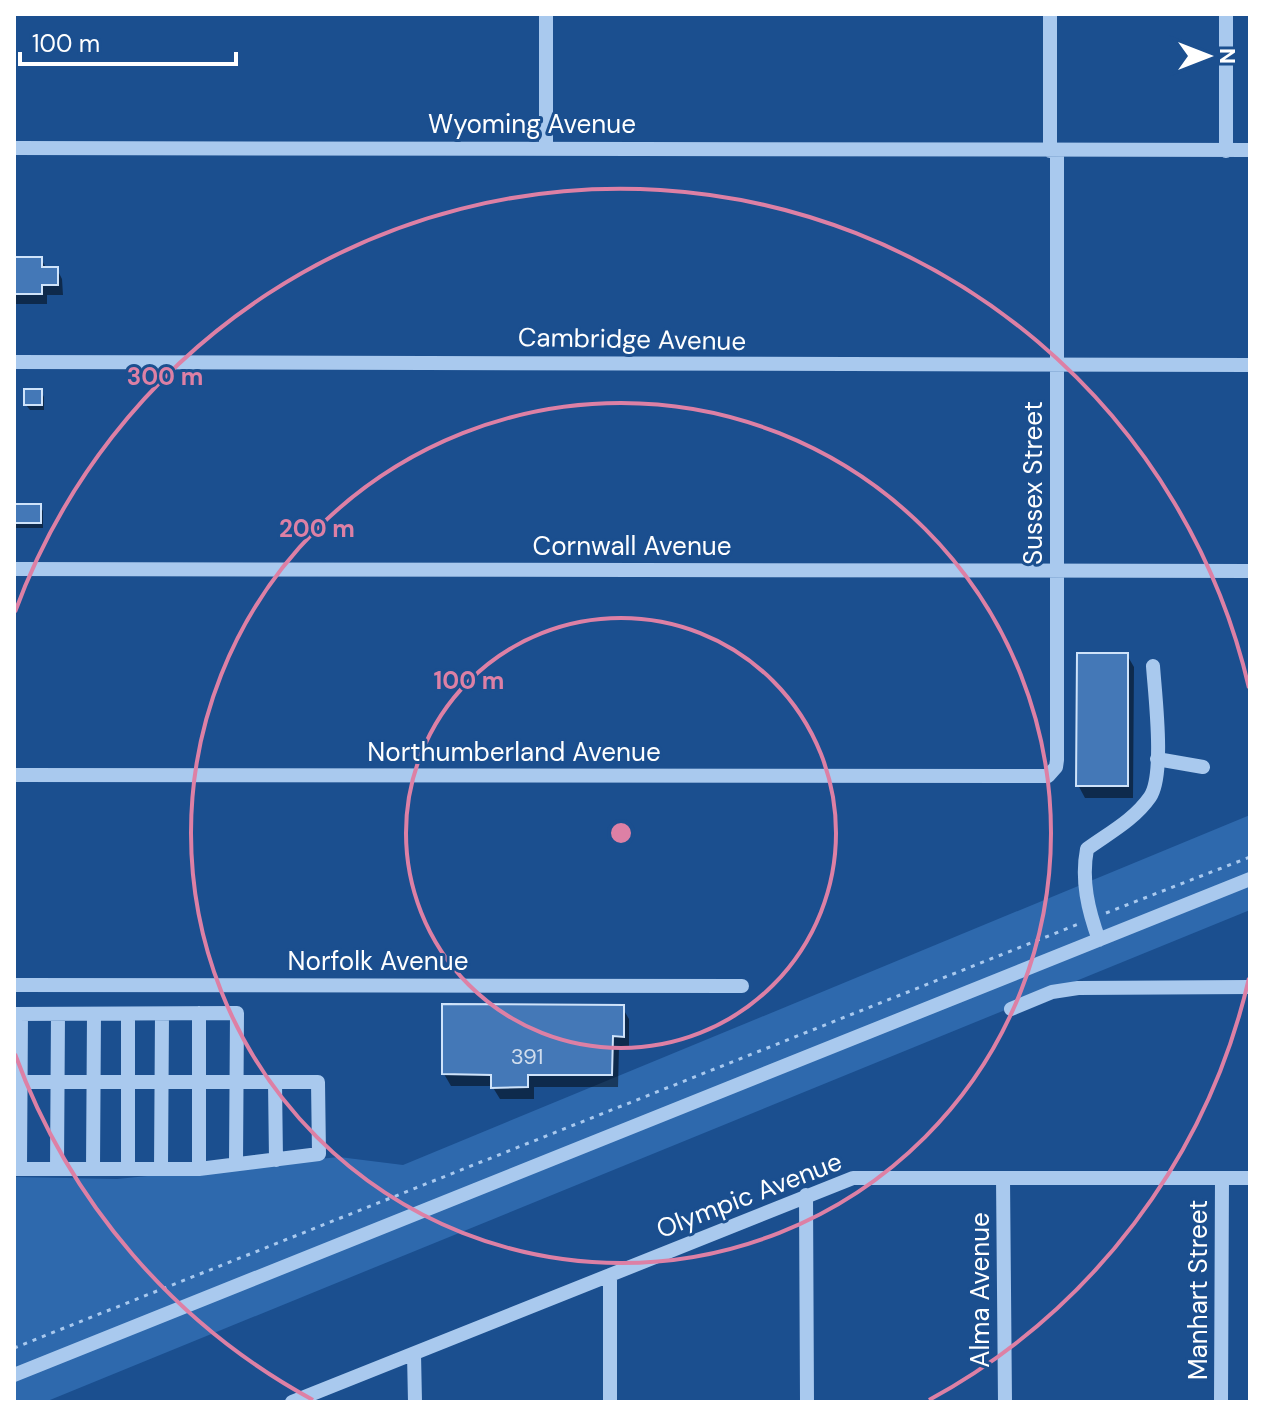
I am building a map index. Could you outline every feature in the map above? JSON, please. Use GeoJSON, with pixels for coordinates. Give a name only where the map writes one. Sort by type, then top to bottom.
{"type":"FeatureCollection","features":[{"type":"Feature","properties":{"kind":"street"},"geometry":{"type":"LineString","coordinates":[[546,14],[546,148]]}},
{"type":"Feature","properties":{"kind":"street","name":"Sussex Street"},"geometry":{"type":"LineString","coordinates":[[1013,778],[1042,778],[1056,767],[1057,364],[1050,14]]}},
{"type":"Feature","properties":{"kind":"street"},"geometry":{"type":"LineString","coordinates":[[1226,14],[1226,151]]}},
{"type":"Feature","properties":{"kind":"street","name":"Wyoming Avenue"},"geometry":{"type":"LineString","coordinates":[[14,148],[1250,150]]}},
{"type":"Feature","properties":{"kind":"street","name":"Cambridge Avenue"},"geometry":{"type":"LineString","coordinates":[[14,362],[1250,365]]}},
{"type":"Feature","properties":{"kind":"street","name":"Cornwall Avenue"},"geometry":{"type":"LineString","coordinates":[[14,569],[1250,571]]}},
{"type":"Feature","properties":{"kind":"street"},"geometry":{"type":"LineString","coordinates":[[1099,940],[1091,919],[1083,871],[1087,849],[1130,820],[1152,794],[1159,747],[1153,666]]}},
{"type":"Feature","properties":{"kind":"street"},"geometry":{"type":"LineString","coordinates":[[1157,759],[1203,767]]}},
{"type":"Feature","properties":{"kind":"street","name":"Northumberland Avenue"},"geometry":{"type":"LineString","coordinates":[[14,775],[1013,778]]}},
{"type":"Feature","properties":{"kind":"street"},"geometry":{"type":"LineString","coordinates":[[14,1375],[1250,879]]}},
{"type":"Feature","properties":{"kind":"street","name":"Norfolk Avenue"},"geometry":{"type":"LineString","coordinates":[[14,985],[742,986]]}},
{"type":"Feature","properties":{"kind":"street"},"geometry":{"type":"LineString","coordinates":[[18,1082],[318,1082],[319,1154],[199,1169],[17,1169],[18,1082],[22,1014],[30,985]]}},
{"type":"Feature","properties":{"kind":"street"},"geometry":{"type":"LineString","coordinates":[[219,1014],[220,985]]}},
{"type":"Feature","properties":{"kind":"street"},"geometry":{"type":"LineString","coordinates":[[1011,1009],[1052,992],[1078,988],[1250,987]]}},
{"type":"Feature","properties":{"kind":"street"},"geometry":{"type":"LineString","coordinates":[[199,1013],[199,1169]]}},
{"type":"Feature","properties":{"kind":"street"},"geometry":{"type":"LineString","coordinates":[[22,1014],[237,1013],[236,1163]]}},
{"type":"Feature","properties":{"kind":"street"},"geometry":{"type":"LineString","coordinates":[[57,1169],[58,1014]]}},
{"type":"Feature","properties":{"kind":"street"},"geometry":{"type":"LineString","coordinates":[[93,1169],[94,1014]]}},
{"type":"Feature","properties":{"kind":"street"},"geometry":{"type":"LineString","coordinates":[[128,1014],[128,1169]]}},
{"type":"Feature","properties":{"kind":"street"},"geometry":{"type":"LineString","coordinates":[[161,1169],[162,1014]]}},
{"type":"Feature","properties":{"kind":"street"},"geometry":{"type":"LineString","coordinates":[[275,1082],[276,1160]]}},
{"type":"Feature","properties":{"kind":"street","name":"Olympic Avenue"},"geometry":{"type":"LineString","coordinates":[[292,1402],[845,1180],[861,1177],[1250,1178]]}},
{"type":"Feature","properties":{"kind":"street","name":"Alma Avenue"},"geometry":{"type":"LineString","coordinates":[[1003,1178],[1005,1402]]}},
{"type":"Feature","properties":{"kind":"street","name":"Manhart Street"},"geometry":{"type":"LineString","coordinates":[[1221,1402],[1222,1178]]}},
{"type":"Feature","properties":{"kind":"street"},"geometry":{"type":"LineString","coordinates":[[806,1195],[807,1402]]}},
{"type":"Feature","properties":{"kind":"street"},"geometry":{"type":"LineString","coordinates":[[610,1275],[610,1402]]}},
{"type":"Feature","properties":{"kind":"street"},"geometry":{"type":"LineString","coordinates":[[414,1354],[415,1402]]}},
{"type":"Feature","properties":{"kind":"path"},"geometry":{"type":"LineString","coordinates":[[14,1348],[1250,857]]}},
{"type":"Feature","properties":{"kind":"shaded area"},"geometry":{"type":"Polygon","coordinates":[[[1250,815],[1250,910],[45,1402],[14,1402],[14,1177],[117,1179],[339,1157],[403,1165],[1250,815]]]}},
{"type":"Feature","properties":{"kind":"building"},"geometry":{"type":"Polygon","coordinates":[[[14,257],[42,257],[42,267],[58,267],[58,285],[42,285],[42,294],[14,294],[14,257]]]}},
{"type":"Feature","properties":{"kind":"building"},"geometry":{"type":"Polygon","coordinates":[[[24,389],[42,389],[42,405],[24,405],[24,389]]]}},
{"type":"Feature","properties":{"kind":"building"},"geometry":{"type":"Polygon","coordinates":[[[14,504],[41,504],[41,523],[14,523],[14,504]]]}},
{"type":"Feature","properties":{"kind":"building"},"geometry":{"type":"Polygon","coordinates":[[[1077,653],[1128,653],[1128,786],[1076,786],[1077,653]]]}},
{"type":"Feature","properties":{"kind":"building"},"geometry":{"type":"Polygon","coordinates":[[[442,1004],[624,1005],[624,1037],[613,1036],[612,1075],[528,1075],[528,1087],[491,1088],[491,1075],[442,1074],[442,1004]]]}}]}
